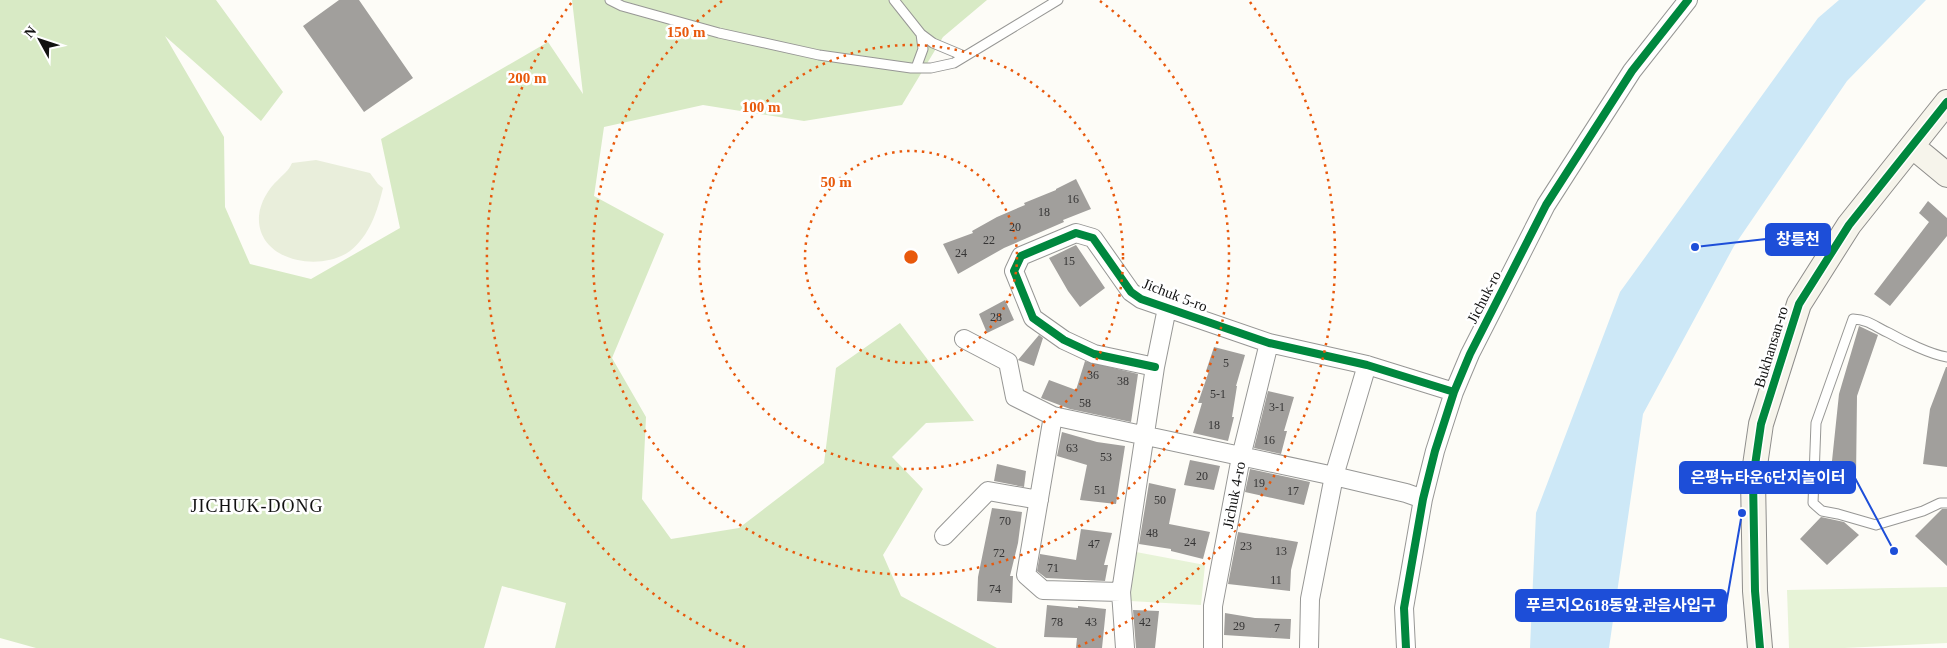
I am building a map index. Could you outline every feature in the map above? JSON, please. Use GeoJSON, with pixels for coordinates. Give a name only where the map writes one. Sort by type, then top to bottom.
{"type":"FeatureCollection","features":[{"type":"Feature","properties":{"kind":"main road","name":"Bukhansan-ro"},"geometry":{"type":"LineString","coordinates":[[1760,648],[1755,591],[1753,479],[1761,424],[1786,341],[1799,304],[1828,256],[1849,225],[1947,102]]}},
{"type":"Feature","properties":{"kind":"main road"},"geometry":{"type":"LineString","coordinates":[[1912,146],[1947,175]]}},
{"type":"Feature","properties":{"kind":"street","name":"Jichuk-ro"},"geometry":{"type":"LineString","coordinates":[[1406,648],[1404,608],[1423,499],[1435,451],[1454,392],[1470,354],[1546,205],[1632,71],[1688,0]]}},
{"type":"Feature","properties":{"kind":"street","name":"Jichuk 5-ro"},"geometry":{"type":"LineString","coordinates":[[1155,367],[1094,354],[1064,340],[1033,318],[1014,271],[1021,256],[1076,233],[1093,238],[1131,292],[1141,299],[1269,343],[1367,365],[1454,392]]}},
{"type":"Feature","properties":{"kind":"street"},"geometry":{"type":"LineString","coordinates":[[1125,648],[1121,592],[1155,367],[1166,308]]}},
{"type":"Feature","properties":{"kind":"street"},"geometry":{"type":"LineString","coordinates":[[964,339],[1008,362],[1014,397],[1054,416],[1406,492],[1423,499]]}},
{"type":"Feature","properties":{"kind":"street","name":"Jichuk 4-ro"},"geometry":{"type":"LineString","coordinates":[[1213,648],[1213,606],[1241,457],[1269,343]]}},
{"type":"Feature","properties":{"kind":"street"},"geometry":{"type":"LineString","coordinates":[[1309,648],[1310,599],[1334,476],[1367,365]]}},
{"type":"Feature","properties":{"kind":"street"},"geometry":{"type":"LineString","coordinates":[[1054,416],[1026,575],[1043,590],[1121,592]]}},
{"type":"Feature","properties":{"kind":"street"},"geometry":{"type":"LineString","coordinates":[[944,536],[988,492],[1039,500]]}},
{"type":"Feature","properties":{"kind":"lane"},"geometry":{"type":"LineString","coordinates":[[610,0],[622,6],[719,33],[819,55],[916,68],[938,68],[954,63],[1058,0]]}},
{"type":"Feature","properties":{"kind":"lane"},"geometry":{"type":"LineString","coordinates":[[894,0],[921,34],[939,46],[964,56]]}},
{"type":"Feature","properties":{"kind":"lane"},"geometry":{"type":"LineString","coordinates":[[916,68],[923,49],[921,34]]}},
{"type":"Feature","properties":{"kind":"lane"},"geometry":{"type":"LineString","coordinates":[[1947,357],[1887,333],[1873,323],[1863,319],[1853,319],[1816,423],[1812,503],[1822,511],[1876,525],[1923,511],[1940,503],[1947,503]]}},
{"type":"Feature","properties":{"kind":"green space"},"geometry":{"type":"Polygon","coordinates":[[[0,0],[216,0],[283,92],[261,121],[165,36],[224,137],[225,207],[250,264],[311,279],[400,228],[381,139],[548,42],[583,94],[572,0],[987,0],[943,37],[902,105],[804,121],[703,105],[604,127],[594,196],[664,234],[612,358],[646,417],[642,499],[671,539],[739,528],[824,463],[836,368],[900,323],[974,421],[926,423],[892,457],[923,489],[883,555],[901,596],[997,648],[555,648],[566,603],[502,586],[484,648],[36,648],[0,638],[0,0]]]}},
{"type":"Feature","properties":{"kind":"green space"},"geometry":{"type":"Polygon","coordinates":[[[316,160],[370,173],[383,188],[368,230],[350,251],[337,258],[323,261],[292,259],[279,253],[268,244],[261,231],[259,216],[261,206],[268,192],[292,163],[316,160]]]}},
{"type":"Feature","properties":{"kind":"green space"},"geometry":{"type":"Polygon","coordinates":[[[1136,552],[1205,565],[1201,605],[1130,601],[1136,552]]]}},
{"type":"Feature","properties":{"kind":"green space"},"geometry":{"type":"Polygon","coordinates":[[[1947,587],[1947,643],[1844,648],[1789,648],[1787,590],[1947,587]]]}},
{"type":"Feature","properties":{"kind":"water"},"geometry":{"type":"Polygon","coordinates":[[[1839,0],[1926,0],[1847,81],[1734,246],[1643,414],[1609,648],[1530,648],[1536,513],[1620,292],[1818,18],[1839,0]]]}},
{"type":"Feature","properties":{"kind":"building"},"geometry":{"type":"Polygon","coordinates":[[[339,0],[359,0],[413,78],[364,112],[303,26],[339,0]]]}},
{"type":"Feature","properties":{"kind":"building"},"geometry":{"type":"Polygon","coordinates":[[[1076,179],[1091,209],[1004,248],[958,274],[943,244],[973,233],[972,231],[997,217],[1076,179]]]}},
{"type":"Feature","properties":{"kind":"building"},"geometry":{"type":"Polygon","coordinates":[[[1928,201],[1947,218],[1947,236],[1890,306],[1874,294],[1929,222],[1919,213],[1928,201]]]}},
{"type":"Feature","properties":{"kind":"building"},"geometry":{"type":"Polygon","coordinates":[[[1076,245],[1105,288],[1080,307],[1068,291],[1049,258],[1076,245]]]}},
{"type":"Feature","properties":{"kind":"building"},"geometry":{"type":"Polygon","coordinates":[[[1005,300],[1014,320],[987,333],[979,314],[1005,300]]]}},
{"type":"Feature","properties":{"kind":"building"},"geometry":{"type":"Polygon","coordinates":[[[1859,326],[1878,335],[1857,396],[1856,478],[1830,480],[1839,394],[1859,326]]]}},
{"type":"Feature","properties":{"kind":"building"},"geometry":{"type":"Polygon","coordinates":[[[1039,335],[1043,338],[1034,366],[1018,360],[1039,335]]]}},
{"type":"Feature","properties":{"kind":"building"},"geometry":{"type":"Polygon","coordinates":[[[1214,347],[1245,355],[1236,386],[1232,417],[1234,417],[1228,441],[1193,433],[1202,403],[1198,403],[1209,371],[1206,371],[1214,347]]]}},
{"type":"Feature","properties":{"kind":"building"},"geometry":{"type":"Polygon","coordinates":[[[1085,361],[1138,374],[1131,422],[1070,409],[1041,398],[1049,380],[1076,390],[1085,361]]]}},
{"type":"Feature","properties":{"kind":"building"},"geometry":{"type":"Polygon","coordinates":[[[1946,367],[1947,467],[1923,464],[1930,409],[1946,367]]]}},
{"type":"Feature","properties":{"kind":"building"},"geometry":{"type":"Polygon","coordinates":[[[1268,391],[1294,397],[1284,431],[1287,431],[1281,454],[1254,448],[1268,391]]]}},
{"type":"Feature","properties":{"kind":"building"},"geometry":{"type":"Polygon","coordinates":[[[1062,432],[1097,442],[1125,446],[1116,504],[1080,500],[1087,465],[1057,456],[1062,432]]]}},
{"type":"Feature","properties":{"kind":"building"},"geometry":{"type":"Polygon","coordinates":[[[1190,460],[1220,466],[1214,490],[1184,485],[1190,460]]]}},
{"type":"Feature","properties":{"kind":"building"},"geometry":{"type":"Polygon","coordinates":[[[997,464],[1026,471],[1024,487],[994,481],[997,464]]]}},
{"type":"Feature","properties":{"kind":"building"},"geometry":{"type":"Polygon","coordinates":[[[1250,469],[1310,482],[1304,505],[1245,492],[1250,469]]]}},
{"type":"Feature","properties":{"kind":"building"},"geometry":{"type":"Polygon","coordinates":[[[1149,483],[1176,489],[1169,524],[1210,532],[1203,559],[1171,551],[1171,549],[1139,544],[1149,483]]]}},
{"type":"Feature","properties":{"kind":"building"},"geometry":{"type":"Polygon","coordinates":[[[992,508],[1022,512],[1018,543],[1010,576],[1013,576],[1012,603],[977,601],[978,577],[992,508]]]}},
{"type":"Feature","properties":{"kind":"building"},"geometry":{"type":"Polygon","coordinates":[[[1942,509],[1947,509],[1947,566],[1915,536],[1942,509]]]}},
{"type":"Feature","properties":{"kind":"building"},"geometry":{"type":"Polygon","coordinates":[[[1821,517],[1844,522],[1859,535],[1827,565],[1800,539],[1821,517]]]}},
{"type":"Feature","properties":{"kind":"building"},"geometry":{"type":"Polygon","coordinates":[[[1081,529],[1112,533],[1104,565],[1108,565],[1105,581],[1046,578],[1037,571],[1040,554],[1076,560],[1081,529]]]}},
{"type":"Feature","properties":{"kind":"building"},"geometry":{"type":"Polygon","coordinates":[[[1238,532],[1298,542],[1291,570],[1290,591],[1228,584],[1238,532]]]}},
{"type":"Feature","properties":{"kind":"building"},"geometry":{"type":"Polygon","coordinates":[[[1047,605],[1106,609],[1102,648],[1076,648],[1077,638],[1044,637],[1047,605]]]}},
{"type":"Feature","properties":{"kind":"building"},"geometry":{"type":"Polygon","coordinates":[[[1133,610],[1159,611],[1155,648],[1136,648],[1133,610]]]}},
{"type":"Feature","properties":{"kind":"building"},"geometry":{"type":"Polygon","coordinates":[[[1225,613],[1255,618],[1291,619],[1290,639],[1224,635],[1225,613]]]}},
{"type":"Feature","properties":{"kind":"cycle path"},"geometry":{"type":"LineString","coordinates":[[1406,648],[1404,608],[1423,499],[1435,451],[1454,392],[1470,354],[1546,205],[1632,71],[1688,0]]}},
{"type":"Feature","properties":{"kind":"cycle path"},"geometry":{"type":"LineString","coordinates":[[1760,648],[1755,591],[1753,479],[1761,424],[1799,304],[1849,225],[1947,102]]}},
{"type":"Feature","properties":{"kind":"cycle path"},"geometry":{"type":"LineString","coordinates":[[1155,367],[1094,354],[1064,340],[1033,318],[1014,271],[1021,256],[1076,233],[1093,238],[1131,292],[1141,299],[1269,343],[1367,365],[1454,392]]}},
{"type":"Feature","properties":{"kind":"place","name":"창릉천"},"geometry":{"type":"Point","coordinates":[1695,247]}},
{"type":"Feature","properties":{"kind":"place","name":"푸르지오618동앞.관음사입구"},"geometry":{"type":"Point","coordinates":[1742,513]}},
{"type":"Feature","properties":{"kind":"place","name":"은평뉴타운6단지놀이터"},"geometry":{"type":"Point","coordinates":[1894,551]}},
{"type":"Feature","properties":{"kind":"district","name":"JICHUK-DONG"},"geometry":{"type":"Point","coordinates":[257,506]}}]}
